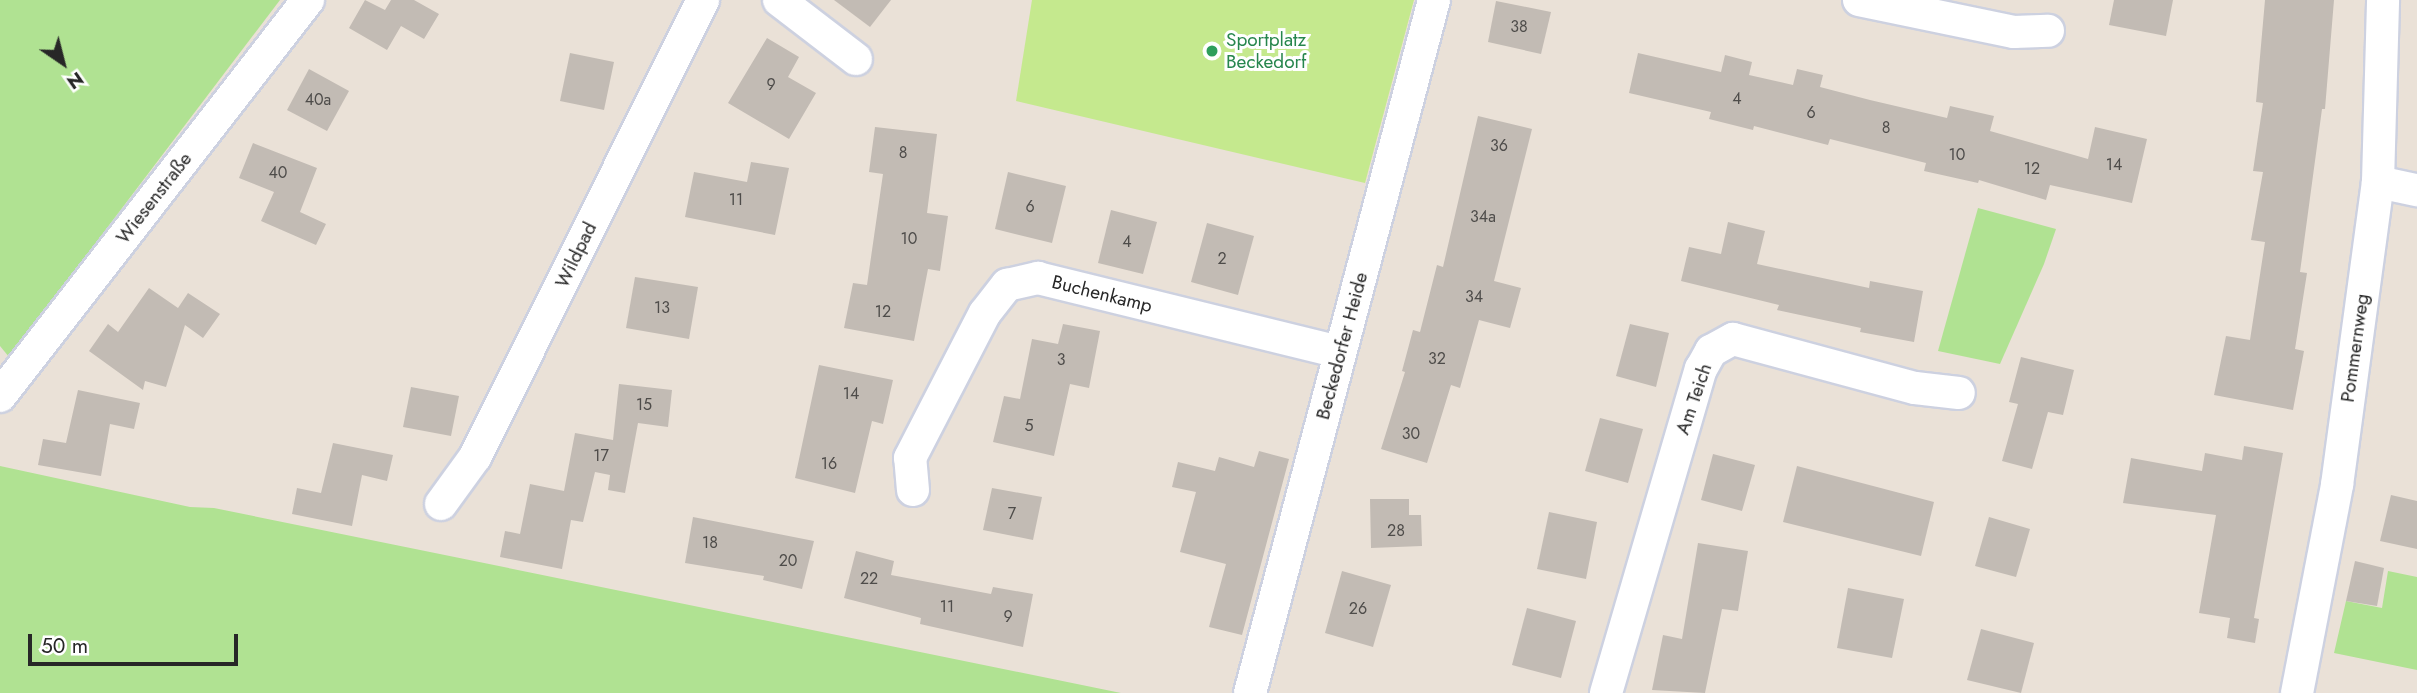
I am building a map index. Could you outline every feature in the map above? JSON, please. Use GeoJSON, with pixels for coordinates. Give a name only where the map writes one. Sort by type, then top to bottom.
{"type":"FeatureCollection","features":[{"type":"Feature","properties":{"kind":"street","name":"Wiesenstraße"},"geometry":{"type":"LineString","coordinates":[[0,396],[308,0]]}},
{"type":"Feature","properties":{"kind":"street","name":"Wildpad"},"geometry":{"type":"LineString","coordinates":[[441,504],[475,457],[703,0]]}},
{"type":"Feature","properties":{"kind":"street"},"geometry":{"type":"LineString","coordinates":[[779,0],[856,59]]}},
{"type":"Feature","properties":{"kind":"street","name":"Beckedorfer Heide"},"geometry":{"type":"LineString","coordinates":[[1250,693],[1434,0]]}},
{"type":"Feature","properties":{"kind":"street"},"geometry":{"type":"LineString","coordinates":[[1859,0],[2014,32],[2048,31]]}},
{"type":"Feature","properties":{"kind":"street","name":"Pommernweg"},"geometry":{"type":"LineString","coordinates":[[2297,693],[2337,485],[2378,183],[2383,0]]}},
{"type":"Feature","properties":{"kind":"street"},"geometry":{"type":"LineString","coordinates":[[2378,183],[2417,190]]}},
{"type":"Feature","properties":{"kind":"street","name":"Buchenkamp"},"geometry":{"type":"LineString","coordinates":[[912,490],[909,458],[985,313],[1007,285],[1038,278],[1340,352]]}},
{"type":"Feature","properties":{"kind":"street","name":"Am Teich"},"geometry":{"type":"LineString","coordinates":[[1606,693],[1700,369],[1711,351],[1733,339],[1915,388],[1959,393]]}},
{"type":"Feature","properties":{"kind":"green space"},"geometry":{"type":"Polygon","coordinates":[[[0,0],[280,0],[9,357],[0,346],[0,0]]]}},
{"type":"Feature","properties":{"kind":"green space","name":"Sportplatz Beckedorf"},"geometry":{"type":"Polygon","coordinates":[[[1032,0],[1414,0],[1365,183],[1016,101],[1032,0]]]}},
{"type":"Feature","properties":{"kind":"green space"},"geometry":{"type":"Polygon","coordinates":[[[1978,208],[2056,229],[2044,264],[2000,364],[1938,351],[1978,208]]]}},
{"type":"Feature","properties":{"kind":"green space"},"geometry":{"type":"Polygon","coordinates":[[[0,466],[190,507],[214,508],[1121,693],[0,693],[0,466]]]}},
{"type":"Feature","properties":{"kind":"green space"},"geometry":{"type":"Polygon","coordinates":[[[2388,571],[2417,577],[2417,670],[2334,653],[2346,601],[2382,608],[2388,571]]]}},
{"type":"Feature","properties":{"kind":"building"},"geometry":{"type":"Polygon","coordinates":[[[365,0],[385,10],[391,0],[414,0],[439,14],[424,39],[401,26],[387,50],[349,28],[365,0]]]}},
{"type":"Feature","properties":{"kind":"building"},"geometry":{"type":"Polygon","coordinates":[[[834,0],[891,0],[870,27],[834,0]]]}},
{"type":"Feature","properties":{"kind":"building"},"geometry":{"type":"Polygon","coordinates":[[[2114,0],[2173,0],[2166,36],[2109,25],[2114,0]]]}},
{"type":"Feature","properties":{"kind":"building"},"geometry":{"type":"Polygon","coordinates":[[[2265,0],[2334,0],[2325,109],[2322,109],[2300,272],[2307,273],[2295,349],[2304,351],[2293,410],[2214,395],[2226,336],[2250,340],[2265,242],[2251,240],[2263,172],[2253,171],[2263,103],[2256,102],[2265,0]]]}},
{"type":"Feature","properties":{"kind":"building"},"geometry":{"type":"Polygon","coordinates":[[[1496,1],[1551,12],[1541,54],[1488,42],[1496,1]]]}},
{"type":"Feature","properties":{"kind":"building"},"geometry":{"type":"Polygon","coordinates":[[[767,38],[799,57],[788,77],[816,93],[789,139],[728,103],[767,38]]]}},
{"type":"Feature","properties":{"kind":"building"},"geometry":{"type":"Polygon","coordinates":[[[570,53],[614,62],[604,110],[560,101],[570,53]]]}},
{"type":"Feature","properties":{"kind":"building"},"geometry":{"type":"Polygon","coordinates":[[[1638,53],[1721,72],[1725,55],[1752,62],[1749,75],[1793,85],[1797,69],[1823,75],[1820,87],[1870,100],[1947,118],[1950,106],[1994,116],[1990,131],[2088,159],[2095,127],[2147,139],[2132,203],[2050,185],[2046,200],[1979,180],[1978,183],[1924,171],[1926,163],[1830,139],[1828,145],[1754,126],[1753,130],[1709,119],[1711,112],[1629,93],[1638,53]]]}},
{"type":"Feature","properties":{"kind":"building"},"geometry":{"type":"Polygon","coordinates":[[[309,69],[349,91],[327,131],[287,110],[309,69]]]}},
{"type":"Feature","properties":{"kind":"building"},"geometry":{"type":"Polygon","coordinates":[[[1478,116],[1532,129],[1494,281],[1521,288],[1510,328],[1479,320],[1460,388],[1451,385],[1427,463],[1381,449],[1405,372],[1402,371],[1413,330],[1420,332],[1437,265],[1443,267],[1478,116]]]}},
{"type":"Feature","properties":{"kind":"building"},"geometry":{"type":"Polygon","coordinates":[[[875,127],[937,134],[927,213],[948,216],[940,271],[928,269],[914,341],[844,328],[853,283],[867,285],[883,174],[869,172],[875,127]]]}},
{"type":"Feature","properties":{"kind":"building"},"geometry":{"type":"Polygon","coordinates":[[[253,143],[317,168],[300,212],[326,224],[316,245],[261,221],[274,192],[239,178],[253,143]]]}},
{"type":"Feature","properties":{"kind":"building"},"geometry":{"type":"Polygon","coordinates":[[[751,162],[789,168],[775,235],[685,217],[694,172],[747,182],[751,162]]]}},
{"type":"Feature","properties":{"kind":"building"},"geometry":{"type":"Polygon","coordinates":[[[1008,172],[1066,186],[1052,243],[995,229],[1008,172]]]}},
{"type":"Feature","properties":{"kind":"building"},"geometry":{"type":"Polygon","coordinates":[[[1111,210],[1157,222],[1143,274],[1098,263],[1111,210]]]}},
{"type":"Feature","properties":{"kind":"building"},"geometry":{"type":"Polygon","coordinates":[[[1728,222],[1765,231],[1757,264],[1869,288],[1870,281],[1923,291],[1914,342],[1860,332],[1861,328],[1777,310],[1779,305],[1681,281],[1689,247],[1721,254],[1728,222]]]}},
{"type":"Feature","properties":{"kind":"building"},"geometry":{"type":"Polygon","coordinates":[[[1207,223],[1254,236],[1238,295],[1191,282],[1207,223]]]}},
{"type":"Feature","properties":{"kind":"building"},"geometry":{"type":"Polygon","coordinates":[[[635,277],[698,287],[689,339],[626,328],[635,277]]]}},
{"type":"Feature","properties":{"kind":"building"},"geometry":{"type":"Polygon","coordinates":[[[149,288],[178,308],[188,293],[220,314],[203,338],[185,325],[166,387],[145,381],[143,390],[89,351],[108,324],[118,332],[149,288]]]}},
{"type":"Feature","properties":{"kind":"building"},"geometry":{"type":"Polygon","coordinates":[[[1063,324],[1100,331],[1089,388],[1070,384],[1054,456],[993,442],[1004,396],[1020,399],[1032,339],[1058,344],[1063,324]]]}},
{"type":"Feature","properties":{"kind":"building"},"geometry":{"type":"Polygon","coordinates":[[[1630,324],[1669,333],[1656,387],[1616,376],[1630,324]]]}},
{"type":"Feature","properties":{"kind":"building"},"geometry":{"type":"Polygon","coordinates":[[[2021,357],[2074,370],[2063,415],[2048,412],[2032,469],[2002,461],[2018,404],[2009,402],[2021,357]]]}},
{"type":"Feature","properties":{"kind":"building"},"geometry":{"type":"Polygon","coordinates":[[[819,365],[893,380],[883,424],[872,421],[855,493],[795,478],[819,365]]]}},
{"type":"Feature","properties":{"kind":"building"},"geometry":{"type":"Polygon","coordinates":[[[619,384],[672,390],[668,427],[638,423],[625,493],[608,490],[610,475],[595,472],[583,522],[571,520],[562,569],[500,557],[505,531],[520,534],[530,484],[564,491],[575,433],[613,440],[619,384]]]}},
{"type":"Feature","properties":{"kind":"building"},"geometry":{"type":"Polygon","coordinates":[[[411,387],[459,396],[451,436],[403,427],[411,387]]]}},
{"type":"Feature","properties":{"kind":"building"},"geometry":{"type":"Polygon","coordinates":[[[78,390],[140,403],[134,429],[110,424],[101,476],[38,465],[43,439],[66,443],[78,390]]]}},
{"type":"Feature","properties":{"kind":"building"},"geometry":{"type":"Polygon","coordinates":[[[1600,418],[1643,429],[1628,483],[1585,471],[1600,418]]]}},
{"type":"Feature","properties":{"kind":"building"},"geometry":{"type":"Polygon","coordinates":[[[333,443],[393,455],[387,481],[362,475],[352,526],[292,514],[297,488],[321,493],[333,443]]]}},
{"type":"Feature","properties":{"kind":"building"},"geometry":{"type":"Polygon","coordinates":[[[2244,446],[2283,453],[2254,618],[2259,619],[2255,643],[2227,638],[2230,618],[2199,613],[2216,515],[2123,503],[2131,458],[2202,471],[2205,453],[2242,460],[2244,446]]]}},
{"type":"Feature","properties":{"kind":"building"},"geometry":{"type":"Polygon","coordinates":[[[1259,451],[1289,459],[1242,635],[1209,627],[1226,564],[1180,552],[1196,492],[1172,487],[1178,462],[1215,471],[1219,457],[1254,467],[1259,451]]]}},
{"type":"Feature","properties":{"kind":"building"},"geometry":{"type":"Polygon","coordinates":[[[1713,454],[1755,465],[1742,511],[1701,500],[1713,454]]]}},
{"type":"Feature","properties":{"kind":"building"},"geometry":{"type":"Polygon","coordinates":[[[1797,466],[1934,502],[1921,556],[1783,522],[1797,466]]]}},
{"type":"Feature","properties":{"kind":"building"},"geometry":{"type":"Polygon","coordinates":[[[992,488],[1042,497],[1033,540],[983,530],[992,488]]]}},
{"type":"Feature","properties":{"kind":"building"},"geometry":{"type":"Polygon","coordinates":[[[2391,495],[2417,501],[2417,549],[2380,541],[2391,495]]]}},
{"type":"Feature","properties":{"kind":"building"},"geometry":{"type":"Polygon","coordinates":[[[1370,499],[1409,499],[1409,515],[1421,515],[1422,546],[1371,548],[1370,499]]]}},
{"type":"Feature","properties":{"kind":"building"},"geometry":{"type":"Polygon","coordinates":[[[1549,512],[1597,522],[1586,579],[1537,569],[1549,512]]]}},
{"type":"Feature","properties":{"kind":"building"},"geometry":{"type":"Polygon","coordinates":[[[693,517],[814,541],[802,589],[763,580],[764,576],[685,563],[693,517]]]}},
{"type":"Feature","properties":{"kind":"building"},"geometry":{"type":"Polygon","coordinates":[[[1989,517],[2030,529],[2016,577],[1975,566],[1989,517]]]}},
{"type":"Feature","properties":{"kind":"building"},"geometry":{"type":"Polygon","coordinates":[[[1698,543],[1748,551],[1738,611],[1722,609],[1705,693],[1652,690],[1663,635],[1682,639],[1698,543]]]}},
{"type":"Feature","properties":{"kind":"building"},"geometry":{"type":"Polygon","coordinates":[[[856,551],[894,561],[891,575],[991,594],[993,587],[1033,594],[1023,647],[920,624],[921,618],[844,598],[856,551]]]}},
{"type":"Feature","properties":{"kind":"building"},"geometry":{"type":"Polygon","coordinates":[[[2355,561],[2384,568],[2377,606],[2346,601],[2355,561]]]}},
{"type":"Feature","properties":{"kind":"building"},"geometry":{"type":"Polygon","coordinates":[[[1342,571],[1391,585],[1373,647],[1325,633],[1342,571]]]}},
{"type":"Feature","properties":{"kind":"building"},"geometry":{"type":"Polygon","coordinates":[[[1848,588],[1904,599],[1892,658],[1837,648],[1848,588]]]}},
{"type":"Feature","properties":{"kind":"building"},"geometry":{"type":"Polygon","coordinates":[[[1527,608],[1576,621],[1561,678],[1512,665],[1527,608]]]}},
{"type":"Feature","properties":{"kind":"building"},"geometry":{"type":"Polygon","coordinates":[[[1981,629],[2034,643],[2021,693],[1967,680],[1981,629]]]}},
{"type":"Feature","properties":{"kind":"place","name":"Sportplatz Beckedorf"},"geometry":{"type":"Point","coordinates":[1212,51]}}]}
